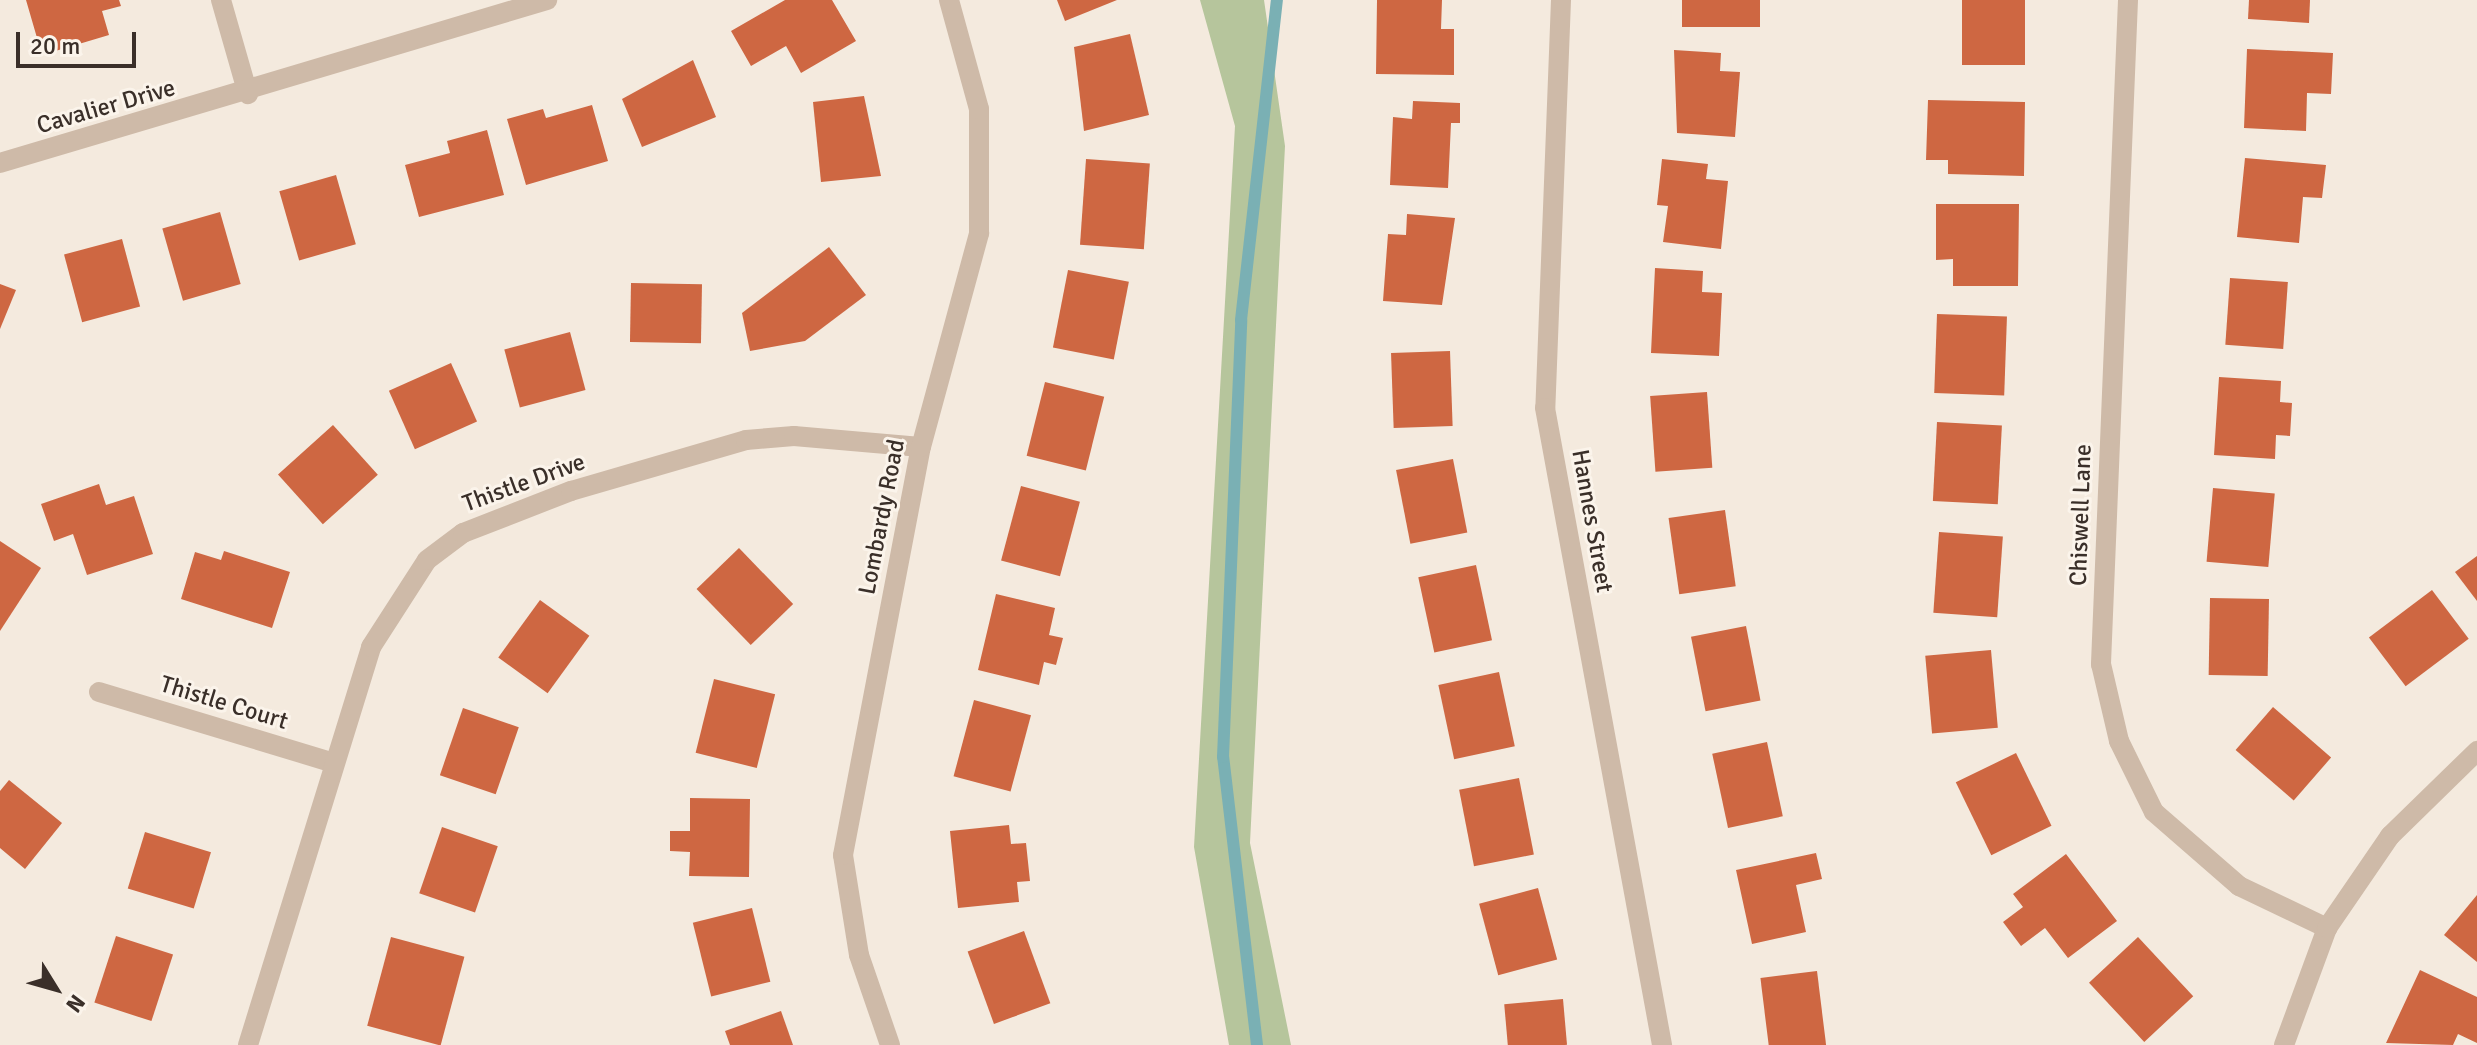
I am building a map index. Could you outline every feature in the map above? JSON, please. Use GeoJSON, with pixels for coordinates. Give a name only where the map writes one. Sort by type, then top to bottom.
{"type":"FeatureCollection","features":[{"type":"Feature","properties":{"kind":"street"},"geometry":{"type":"LineString","coordinates":[[221,0],[248,94]]}},
{"type":"Feature","properties":{"kind":"street","name":"Cavalier Drive"},"geometry":{"type":"LineString","coordinates":[[0,163],[248,94],[547,0]]}},
{"type":"Feature","properties":{"kind":"street","name":"Lombardy Road"},"geometry":{"type":"LineString","coordinates":[[890,1045],[859,955],[843,855],[921,447],[979,233],[979,109],[949,0]]}},
{"type":"Feature","properties":{"kind":"street","name":"Hannes Street"},"geometry":{"type":"LineString","coordinates":[[1561,0],[1545,408],[1662,1045]]}},
{"type":"Feature","properties":{"kind":"street","name":"Chiswell Lane"},"geometry":{"type":"LineString","coordinates":[[2128,0],[2101,664],[2119,741],[2154,812],[2239,886],[2327,928]]}},
{"type":"Feature","properties":{"kind":"street","name":"Thistle Drive"},"geometry":{"type":"LineString","coordinates":[[248,1045],[371,647],[427,560],[463,533],[571,491],[746,440],[794,436],[921,447]]}},
{"type":"Feature","properties":{"kind":"street","name":"Thistle Court"},"geometry":{"type":"LineString","coordinates":[[99,692],[334,763]]}},
{"type":"Feature","properties":{"kind":"street"},"geometry":{"type":"LineString","coordinates":[[2284,1045],[2327,928],[2390,836],[2477,751]]}},
{"type":"Feature","properties":{"kind":"green space"},"geometry":{"type":"Polygon","coordinates":[[[1200,0],[1264,0],[1285,146],[1250,843],[1291,1045],[1229,1045],[1194,847],[1235,126],[1200,0]]]}},
{"type":"Feature","properties":{"kind":"building"},"geometry":{"type":"Polygon","coordinates":[[[26,0],[119,0],[121,6],[102,11],[109,35],[42,55],[26,0]]]}},
{"type":"Feature","properties":{"kind":"building"},"geometry":{"type":"Polygon","coordinates":[[[785,0],[832,0],[856,41],[801,73],[786,46],[751,66],[731,31],[785,0]]]}},
{"type":"Feature","properties":{"kind":"building"},"geometry":{"type":"Polygon","coordinates":[[[1057,0],[1117,0],[1065,21],[1057,0]]]}},
{"type":"Feature","properties":{"kind":"building"},"geometry":{"type":"Polygon","coordinates":[[[1377,0],[1442,0],[1441,29],[1454,29],[1454,75],[1376,74],[1377,0]]]}},
{"type":"Feature","properties":{"kind":"building"},"geometry":{"type":"Polygon","coordinates":[[[1682,0],[1760,0],[1760,27],[1682,27],[1682,0]]]}},
{"type":"Feature","properties":{"kind":"building"},"geometry":{"type":"Polygon","coordinates":[[[1962,0],[2025,0],[2025,65],[1962,65],[1962,0]]]}},
{"type":"Feature","properties":{"kind":"building"},"geometry":{"type":"Polygon","coordinates":[[[2249,0],[2310,0],[2309,23],[2248,19],[2249,0]]]}},
{"type":"Feature","properties":{"kind":"building"},"geometry":{"type":"Polygon","coordinates":[[[1130,34],[1149,115],[1084,131],[1074,47],[1130,34]]]}},
{"type":"Feature","properties":{"kind":"building"},"geometry":{"type":"Polygon","coordinates":[[[2247,49],[2333,53],[2331,94],[2307,93],[2306,131],[2244,128],[2247,49]]]}},
{"type":"Feature","properties":{"kind":"building"},"geometry":{"type":"Polygon","coordinates":[[[1674,50],[1721,53],[1720,71],[1740,72],[1735,137],[1677,133],[1674,50]]]}},
{"type":"Feature","properties":{"kind":"building"},"geometry":{"type":"Polygon","coordinates":[[[693,60],[716,117],[642,147],[622,99],[693,60]]]}},
{"type":"Feature","properties":{"kind":"building"},"geometry":{"type":"Polygon","coordinates":[[[864,96],[881,176],[821,182],[813,102],[864,96]]]}},
{"type":"Feature","properties":{"kind":"building"},"geometry":{"type":"Polygon","coordinates":[[[1928,100],[2025,102],[2024,176],[1948,174],[1948,160],[1926,160],[1928,100]]]}},
{"type":"Feature","properties":{"kind":"building"},"geometry":{"type":"Polygon","coordinates":[[[1413,101],[1460,103],[1460,123],[1451,123],[1448,188],[1390,185],[1393,117],[1412,119],[1413,101]]]}},
{"type":"Feature","properties":{"kind":"building"},"geometry":{"type":"Polygon","coordinates":[[[592,105],[608,161],[526,185],[507,119],[543,109],[546,118],[592,105]]]}},
{"type":"Feature","properties":{"kind":"building"},"geometry":{"type":"Polygon","coordinates":[[[487,130],[504,195],[419,217],[405,165],[450,153],[447,141],[487,130]]]}},
{"type":"Feature","properties":{"kind":"building"},"geometry":{"type":"Polygon","coordinates":[[[2245,158],[2326,165],[2322,198],[2303,197],[2299,243],[2237,237],[2245,158]]]}},
{"type":"Feature","properties":{"kind":"building"},"geometry":{"type":"Polygon","coordinates":[[[1086,159],[1150,163],[1144,249],[1080,245],[1086,159]]]}},
{"type":"Feature","properties":{"kind":"building"},"geometry":{"type":"Polygon","coordinates":[[[1662,159],[1708,164],[1706,179],[1728,181],[1721,249],[1663,242],[1668,206],[1657,205],[1662,159]]]}},
{"type":"Feature","properties":{"kind":"building"},"geometry":{"type":"Polygon","coordinates":[[[336,175],[356,244],[299,260],[279,191],[336,175]]]}},
{"type":"Feature","properties":{"kind":"building"},"geometry":{"type":"Polygon","coordinates":[[[1936,204],[2019,204],[2018,286],[1953,286],[1953,259],[1936,260],[1936,204]]]}},
{"type":"Feature","properties":{"kind":"building"},"geometry":{"type":"Polygon","coordinates":[[[220,212],[241,284],[183,301],[162,229],[220,212]]]}},
{"type":"Feature","properties":{"kind":"building"},"geometry":{"type":"Polygon","coordinates":[[[1407,214],[1455,218],[1442,305],[1383,301],[1388,234],[1406,235],[1407,214]]]}},
{"type":"Feature","properties":{"kind":"building"},"geometry":{"type":"Polygon","coordinates":[[[122,239],[140,307],[82,322],[64,255],[122,239]]]}},
{"type":"Feature","properties":{"kind":"building"},"geometry":{"type":"Polygon","coordinates":[[[829,247],[866,295],[805,341],[750,351],[742,313],[829,247]]]}},
{"type":"Feature","properties":{"kind":"building"},"geometry":{"type":"Polygon","coordinates":[[[1655,268],[1703,271],[1702,292],[1722,293],[1719,356],[1651,353],[1655,268]]]}},
{"type":"Feature","properties":{"kind":"building"},"geometry":{"type":"Polygon","coordinates":[[[1068,270],[1129,282],[1114,359],[1053,348],[1068,270]]]}},
{"type":"Feature","properties":{"kind":"building"},"geometry":{"type":"Polygon","coordinates":[[[2230,278],[2288,282],[2283,349],[2225,345],[2230,278]]]}},
{"type":"Feature","properties":{"kind":"building"},"geometry":{"type":"Polygon","coordinates":[[[631,283],[702,284],[701,343],[630,342],[631,283]]]}},
{"type":"Feature","properties":{"kind":"building"},"geometry":{"type":"Polygon","coordinates":[[[0,284],[16,290],[0,329],[0,284]]]}},
{"type":"Feature","properties":{"kind":"building"},"geometry":{"type":"Polygon","coordinates":[[[1937,314],[2007,316],[2004,395],[1934,393],[1937,314]]]}},
{"type":"Feature","properties":{"kind":"building"},"geometry":{"type":"Polygon","coordinates":[[[570,332],[586,390],[520,408],[504,350],[570,332]]]}},
{"type":"Feature","properties":{"kind":"building"},"geometry":{"type":"Polygon","coordinates":[[[1450,351],[1453,426],[1394,428],[1391,353],[1450,351]]]}},
{"type":"Feature","properties":{"kind":"building"},"geometry":{"type":"Polygon","coordinates":[[[451,363],[477,421],[415,449],[389,391],[451,363]]]}},
{"type":"Feature","properties":{"kind":"building"},"geometry":{"type":"Polygon","coordinates":[[[2219,377],[2281,381],[2280,402],[2292,403],[2290,436],[2276,435],[2275,459],[2214,455],[2219,377]]]}},
{"type":"Feature","properties":{"kind":"building"},"geometry":{"type":"Polygon","coordinates":[[[1045,382],[1104,397],[1086,470],[1027,456],[1045,382]]]}},
{"type":"Feature","properties":{"kind":"building"},"geometry":{"type":"Polygon","coordinates":[[[1707,392],[1712,468],[1655,472],[1650,396],[1707,392]]]}},
{"type":"Feature","properties":{"kind":"building"},"geometry":{"type":"Polygon","coordinates":[[[1937,422],[2002,425],[1998,504],[1933,501],[1937,422]]]}},
{"type":"Feature","properties":{"kind":"building"},"geometry":{"type":"Polygon","coordinates":[[[333,425],[378,475],[323,524],[278,475],[333,425]]]}},
{"type":"Feature","properties":{"kind":"building"},"geometry":{"type":"Polygon","coordinates":[[[1453,459],[1467,533],[1410,544],[1396,470],[1453,459]]]}},
{"type":"Feature","properties":{"kind":"building"},"geometry":{"type":"Polygon","coordinates":[[[99,484],[106,505],[134,496],[153,554],[87,575],[73,534],[54,541],[41,504],[99,484]]]}},
{"type":"Feature","properties":{"kind":"building"},"geometry":{"type":"Polygon","coordinates":[[[1021,486],[1080,502],[1060,576],[1001,560],[1021,486]]]}},
{"type":"Feature","properties":{"kind":"building"},"geometry":{"type":"Polygon","coordinates":[[[2213,488],[2275,493],[2268,567],[2207,562],[2213,488]]]}},
{"type":"Feature","properties":{"kind":"building"},"geometry":{"type":"Polygon","coordinates":[[[1725,510],[1736,586],[1679,594],[1669,518],[1725,510]]]}},
{"type":"Feature","properties":{"kind":"building"},"geometry":{"type":"Polygon","coordinates":[[[1939,532],[2003,536],[1997,617],[1933,613],[1939,532]]]}},
{"type":"Feature","properties":{"kind":"building"},"geometry":{"type":"Polygon","coordinates":[[[0,541],[41,568],[0,631],[0,541]]]}},
{"type":"Feature","properties":{"kind":"building"},"geometry":{"type":"Polygon","coordinates":[[[739,548],[793,604],[751,645],[697,589],[739,548]]]}},
{"type":"Feature","properties":{"kind":"building"},"geometry":{"type":"Polygon","coordinates":[[[224,551],[290,572],[272,628],[181,599],[195,552],[221,560],[224,551]]]}},
{"type":"Feature","properties":{"kind":"building"},"geometry":{"type":"Polygon","coordinates":[[[2477,556],[2477,601],[2455,572],[2477,556]]]}},
{"type":"Feature","properties":{"kind":"building"},"geometry":{"type":"Polygon","coordinates":[[[1476,565],[1492,640],[1434,653],[1418,577],[1476,565]]]}},
{"type":"Feature","properties":{"kind":"building"},"geometry":{"type":"Polygon","coordinates":[[[2432,590],[2469,639],[2406,686],[2369,638],[2432,590]]]}},
{"type":"Feature","properties":{"kind":"building"},"geometry":{"type":"Polygon","coordinates":[[[996,594],[1055,608],[1049,635],[1063,638],[1056,665],[1044,662],[1039,685],[978,670],[996,594]]]}},
{"type":"Feature","properties":{"kind":"building"},"geometry":{"type":"Polygon","coordinates":[[[2210,598],[2269,599],[2268,676],[2209,675],[2210,598]]]}},
{"type":"Feature","properties":{"kind":"building"},"geometry":{"type":"Polygon","coordinates":[[[540,600],[589,636],[548,693],[498,657],[540,600]]]}},
{"type":"Feature","properties":{"kind":"building"},"geometry":{"type":"Polygon","coordinates":[[[1746,626],[1761,701],[1706,711],[1691,637],[1746,626]]]}},
{"type":"Feature","properties":{"kind":"building"},"geometry":{"type":"Polygon","coordinates":[[[1991,650],[1998,728],[1932,733],[1925,656],[1991,650]]]}},
{"type":"Feature","properties":{"kind":"building"},"geometry":{"type":"Polygon","coordinates":[[[1499,672],[1515,746],[1454,759],[1438,685],[1499,672]]]}},
{"type":"Feature","properties":{"kind":"building"},"geometry":{"type":"Polygon","coordinates":[[[714,679],[775,694],[757,768],[696,753],[714,679]]]}},
{"type":"Feature","properties":{"kind":"building"},"geometry":{"type":"Polygon","coordinates":[[[974,700],[1031,715],[1011,792],[954,776],[974,700]]]}},
{"type":"Feature","properties":{"kind":"building"},"geometry":{"type":"Polygon","coordinates":[[[2273,707],[2331,758],[2294,801],[2236,750],[2273,707]]]}},
{"type":"Feature","properties":{"kind":"building"},"geometry":{"type":"Polygon","coordinates":[[[463,708],[519,727],[496,794],[440,775],[463,708]]]}},
{"type":"Feature","properties":{"kind":"building"},"geometry":{"type":"Polygon","coordinates":[[[1767,742],[1783,816],[1728,828],[1712,754],[1767,742]]]}},
{"type":"Feature","properties":{"kind":"building"},"geometry":{"type":"Polygon","coordinates":[[[2016,753],[2052,826],[1991,855],[1956,782],[2016,753]]]}},
{"type":"Feature","properties":{"kind":"building"},"geometry":{"type":"Polygon","coordinates":[[[1519,778],[1534,855],[1474,866],[1459,790],[1519,778]]]}},
{"type":"Feature","properties":{"kind":"building"},"geometry":{"type":"Polygon","coordinates":[[[9,780],[62,823],[25,869],[0,848],[0,791],[9,780]]]}},
{"type":"Feature","properties":{"kind":"building"},"geometry":{"type":"Polygon","coordinates":[[[690,798],[750,799],[749,877],[689,876],[690,852],[670,851],[670,831],[690,831],[690,798]]]}},
{"type":"Feature","properties":{"kind":"building"},"geometry":{"type":"Polygon","coordinates":[[[1009,825],[1011,844],[1026,843],[1030,881],[1017,882],[1019,902],[958,908],[950,831],[1009,825]]]}},
{"type":"Feature","properties":{"kind":"building"},"geometry":{"type":"Polygon","coordinates":[[[442,827],[498,846],[475,912],[419,893],[442,827]]]}},
{"type":"Feature","properties":{"kind":"building"},"geometry":{"type":"Polygon","coordinates":[[[145,832],[211,852],[194,909],[128,888],[145,832]]]}},
{"type":"Feature","properties":{"kind":"building"},"geometry":{"type":"Polygon","coordinates":[[[1816,853],[1822,879],[1796,885],[1806,932],[1752,944],[1736,870],[1816,853]]]}},
{"type":"Feature","properties":{"kind":"building"},"geometry":{"type":"Polygon","coordinates":[[[2066,854],[2117,921],[2068,958],[2045,928],[2021,946],[2003,922],[2023,907],[2013,894],[2066,854]]]}},
{"type":"Feature","properties":{"kind":"building"},"geometry":{"type":"Polygon","coordinates":[[[1538,888],[1557,959],[1498,975],[1479,904],[1538,888]]]}},
{"type":"Feature","properties":{"kind":"building"},"geometry":{"type":"Polygon","coordinates":[[[2477,895],[2477,962],[2444,935],[2477,895]]]}},
{"type":"Feature","properties":{"kind":"building"},"geometry":{"type":"Polygon","coordinates":[[[752,908],[770,982],[711,996],[693,923],[752,908]]]}},
{"type":"Feature","properties":{"kind":"building"},"geometry":{"type":"Polygon","coordinates":[[[1024,931],[1050,1003],[994,1024],[968,952],[1024,931]]]}},
{"type":"Feature","properties":{"kind":"building"},"geometry":{"type":"Polygon","coordinates":[[[116,936],[173,955],[151,1021],[94,1003],[116,936]]]}},
{"type":"Feature","properties":{"kind":"building"},"geometry":{"type":"Polygon","coordinates":[[[391,937],[464,957],[441,1045],[367,1026],[391,937]]]}},
{"type":"Feature","properties":{"kind":"building"},"geometry":{"type":"Polygon","coordinates":[[[2138,937],[2193,996],[2144,1042],[2089,983],[2138,937]]]}},
{"type":"Feature","properties":{"kind":"building"},"geometry":{"type":"Polygon","coordinates":[[[2420,970],[2477,997],[2477,1043],[2458,1034],[2453,1045],[2386,1043],[2420,970]]]}},
{"type":"Feature","properties":{"kind":"building"},"geometry":{"type":"Polygon","coordinates":[[[1817,971],[1826,1045],[1769,1045],[1760,978],[1817,971]]]}},
{"type":"Feature","properties":{"kind":"building"},"geometry":{"type":"Polygon","coordinates":[[[1563,999],[1567,1045],[1508,1045],[1504,1004],[1563,999]]]}},
{"type":"Feature","properties":{"kind":"building"},"geometry":{"type":"Polygon","coordinates":[[[781,1011],[793,1045],[730,1045],[725,1031],[781,1011]]]}},
{"type":"Feature","properties":{"kind":"waterway"},"geometry":{"type":"LineString","coordinates":[[1257,1045],[1223,757],[1241,320],[1277,0]]}}]}
